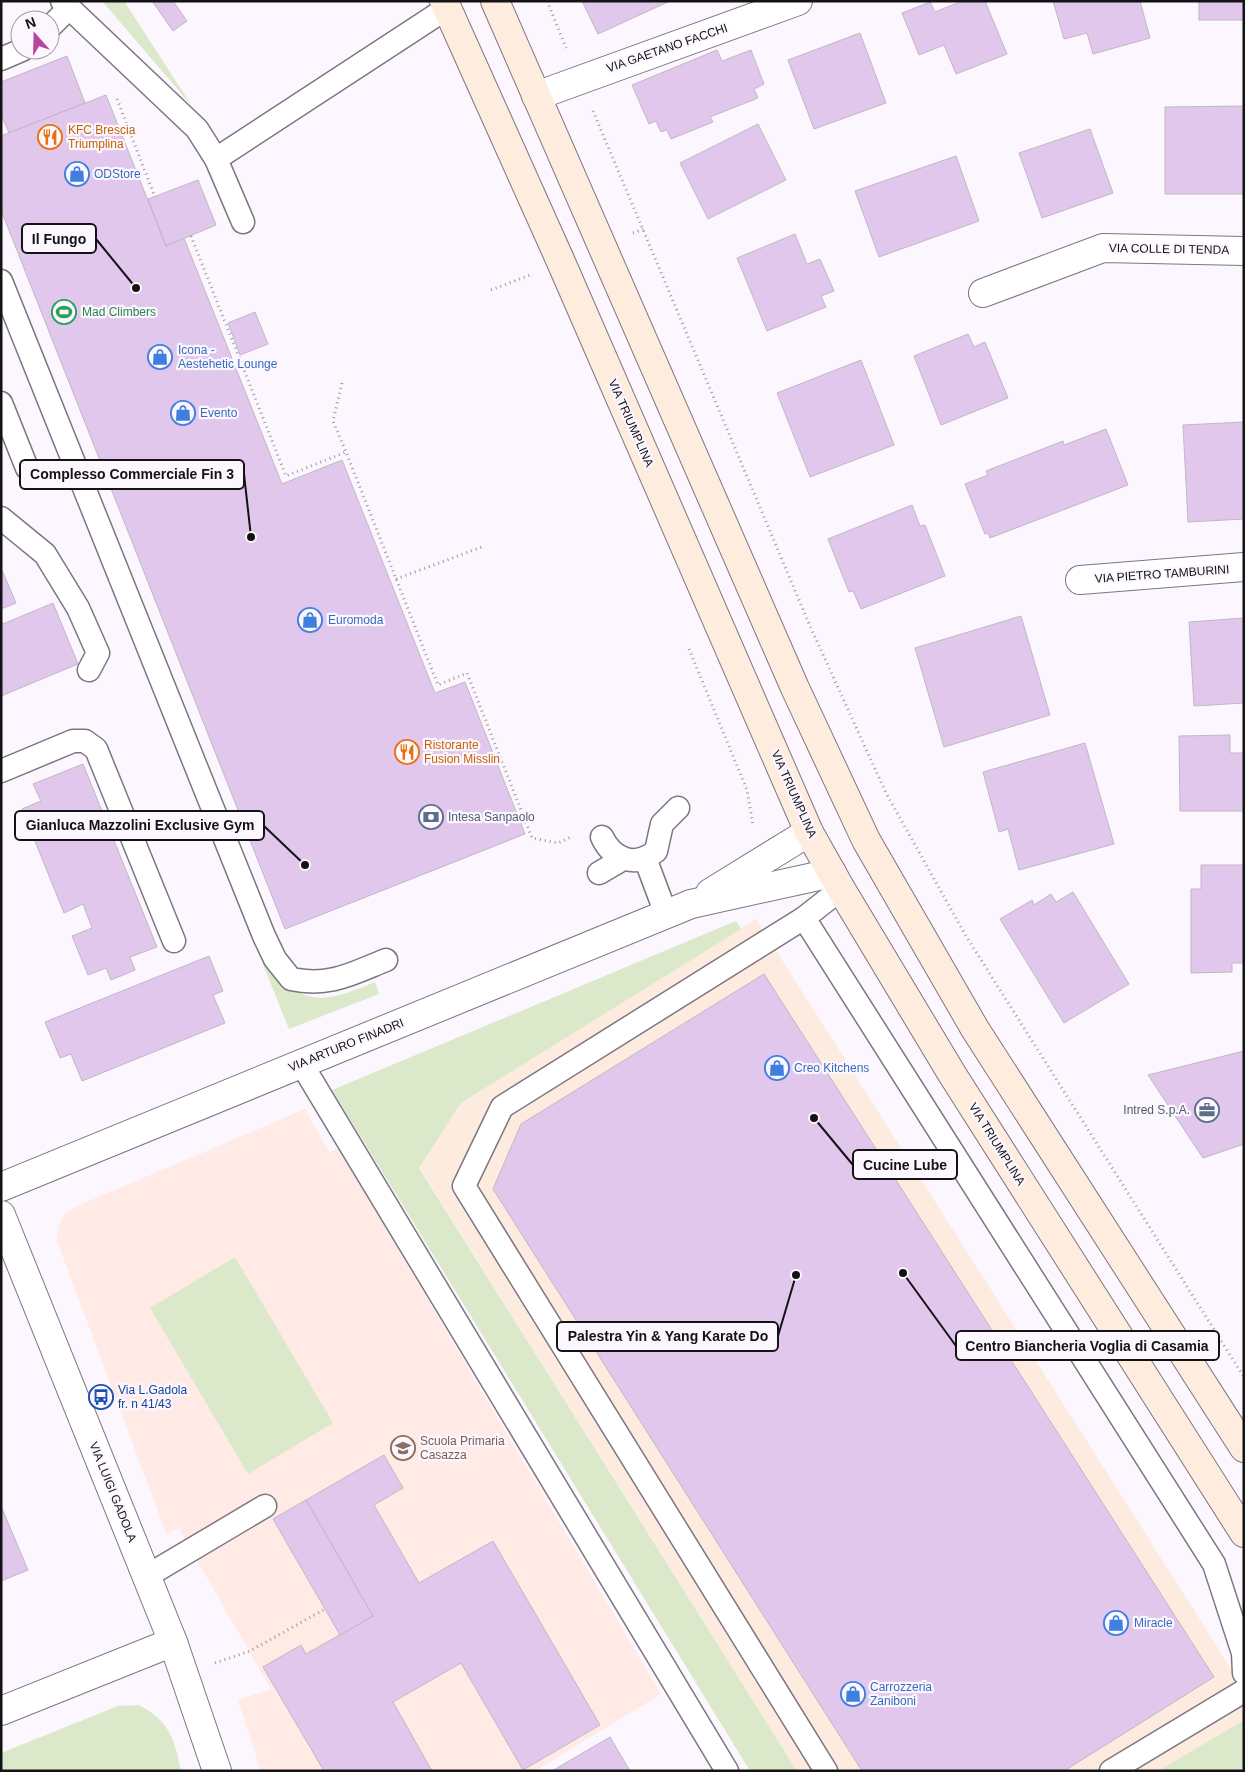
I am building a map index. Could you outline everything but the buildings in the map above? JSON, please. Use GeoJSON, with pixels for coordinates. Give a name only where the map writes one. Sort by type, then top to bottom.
{"type":"FeatureCollection","features":[{"type":"Feature","properties":{"kind":"main road"},"geometry":{"type":"LineString","coordinates":[[495,1],[795,688],[866,840],[975,1029],[1239,1433]]}},
{"type":"Feature","properties":{"kind":"main road","name":"VIA TRIUMPLINA"},"geometry":{"type":"LineString","coordinates":[[446,4],[561,262],[809,832],[836,881],[952,1074],[1244,1533]]}},
{"type":"Feature","properties":{"kind":"street","name":"VIA GAETANO FACCHI"},"geometry":{"type":"LineString","coordinates":[[536,96],[579,78],[798,1]]}},
{"type":"Feature","properties":{"kind":"street","name":"VIA COLLE DI TENDA"},"geometry":{"type":"LineString","coordinates":[[983,293],[1103,248],[1244,251]]}},
{"type":"Feature","properties":{"kind":"street","name":"VIA PIETRO TAMBURINI"},"geometry":{"type":"LineString","coordinates":[[1080,580],[1244,567]]}},
{"type":"Feature","properties":{"kind":"street"},"geometry":{"type":"LineString","coordinates":[[692,904],[809,832]]}},
{"type":"Feature","properties":{"kind":"street"},"geometry":{"type":"LineString","coordinates":[[692,904],[836,881]]}},
{"type":"Feature","properties":{"kind":"street","name":"VIA ARTURO FINADRI"},"geometry":{"type":"LineString","coordinates":[[1,1187],[692,904]]}},
{"type":"Feature","properties":{"kind":"street","name":"VIA LUIGI GADOLA"},"geometry":{"type":"LineString","coordinates":[[1,1215],[173,1642],[210,1745],[217,1771]]}},
{"type":"Feature","properties":{"kind":"street"},"geometry":{"type":"LineString","coordinates":[[1,1711],[173,1642]]}},
{"type":"Feature","properties":{"kind":"lane"},"geometry":{"type":"LineString","coordinates":[[216,158],[307,110],[388,57],[446,4]]}},
{"type":"Feature","properties":{"kind":"lane"},"geometry":{"type":"LineString","coordinates":[[64,5],[197,129],[216,158],[244,222]]}},
{"type":"Feature","properties":{"kind":"lane"},"geometry":{"type":"LineString","coordinates":[[1,282],[260,927],[276,959],[291,979],[316,983],[329,982],[386,960]]}},
{"type":"Feature","properties":{"kind":"lane"},"geometry":{"type":"LineString","coordinates":[[1,403],[28,468]]}},
{"type":"Feature","properties":{"kind":"lane"},"geometry":{"type":"LineString","coordinates":[[1,518],[45,554],[78,608],[98,652],[89,670]]}},
{"type":"Feature","properties":{"kind":"lane"},"geometry":{"type":"LineString","coordinates":[[1,770],[73,741],[85,741],[96,748],[174,941]]}},
{"type":"Feature","properties":{"kind":"lane"},"geometry":{"type":"LineString","coordinates":[[600,873],[656,851],[662,824],[678,808]]}},
{"type":"Feature","properties":{"kind":"lane"},"geometry":{"type":"LineString","coordinates":[[602,837],[614,854],[634,859],[666,914]]}},
{"type":"Feature","properties":{"kind":"lane"},"geometry":{"type":"LineString","coordinates":[[826,1771],[464,1186],[502,1107],[804,918],[836,881]]}},
{"type":"Feature","properties":{"kind":"lane"},"geometry":{"type":"LineString","coordinates":[[804,918],[1214,1564],[1243,1653],[1244,1673]]}},
{"type":"Feature","properties":{"kind":"lane"},"geometry":{"type":"LineString","coordinates":[[301,1063],[727,1771]]}},
{"type":"Feature","properties":{"kind":"lane"},"geometry":{"type":"LineString","coordinates":[[147,1576],[265,1506]]}},
{"type":"Feature","properties":{"kind":"lane"},"geometry":{"type":"LineString","coordinates":[[1111,1771],[1244,1691]]}},
{"type":"Feature","properties":{"kind":"path"},"geometry":{"type":"LineString","coordinates":[[547,1],[810,626],[886,794],[966,936],[1244,1377]]}},
{"type":"Feature","properties":{"kind":"path"},"geometry":{"type":"LineString","coordinates":[[141,76],[116,96],[155,197]]}},
{"type":"Feature","properties":{"kind":"path"},"geometry":{"type":"LineString","coordinates":[[191,236],[286,476],[346,452]]}},
{"type":"Feature","properties":{"kind":"path"},"geometry":{"type":"LineString","coordinates":[[491,290],[531,274]]}},
{"type":"Feature","properties":{"kind":"path"},"geometry":{"type":"LineString","coordinates":[[342,382],[334,421],[438,685],[467,673],[532,838],[558,843],[574,836]]}},
{"type":"Feature","properties":{"kind":"path"},"geometry":{"type":"LineString","coordinates":[[396,579],[482,547]]}},
{"type":"Feature","properties":{"kind":"path"},"geometry":{"type":"LineString","coordinates":[[210,1665],[250,1651],[325,1609]]}},
{"type":"Feature","properties":{"kind":"shaded area"},"geometry":{"type":"Polygon","coordinates":[[[756,919],[1244,1689],[1244,1720],[1158,1771],[797,1771],[419,1167],[461,1103],[756,919]]]}},
{"type":"Feature","properties":{"kind":"shaded area","name":"Scuola Primaria Casazza"},"geometry":{"type":"Polygon","coordinates":[[[305,1109],[330,1153],[338,1148],[661,1694],[535,1771],[261,1771],[238,1700],[271,1689],[179,1529],[166,1533],[57,1241],[58,1227],[64,1215],[75,1207],[305,1109]]]}},
{"type":"Feature","properties":{"kind":"green space"},"geometry":{"type":"Polygon","coordinates":[[[102,1],[124,1],[192,106],[102,1]]]}},
{"type":"Feature","properties":{"kind":"green space"},"geometry":{"type":"Polygon","coordinates":[[[736,921],[741,929],[461,1103],[419,1168],[797,1771],[750,1771],[332,1090],[736,921]]]}},
{"type":"Feature","properties":{"kind":"green space"},"geometry":{"type":"Polygon","coordinates":[[[262,962],[289,987],[302,994],[314,997],[340,995],[375,982],[379,994],[289,1029],[262,962]]]}},
{"type":"Feature","properties":{"kind":"green space"},"geometry":{"type":"Polygon","coordinates":[[[235,1257],[333,1423],[248,1474],[150,1308],[235,1257]]]}},
{"type":"Feature","properties":{"kind":"green space"},"geometry":{"type":"Polygon","coordinates":[[[139,1705],[158,1718],[169,1732],[176,1749],[181,1771],[1,1771],[1,1753],[118,1706],[139,1705]]]}},
{"type":"Feature","properties":{"kind":"green space"},"geometry":{"type":"Polygon","coordinates":[[[1244,1720],[1244,1771],[1158,1771],[1244,1720]]]}},
{"type":"Feature","properties":{"kind":"place","name":"KFC Brescia Triumplina"},"geometry":{"type":"Point","coordinates":[50,137]}},
{"type":"Feature","properties":{"kind":"place","name":"ODStore"},"geometry":{"type":"Point","coordinates":[77,174]}},
{"type":"Feature","properties":{"kind":"place","name":"Il Fungo"},"geometry":{"type":"Point","coordinates":[136,288]}},
{"type":"Feature","properties":{"kind":"place","name":"Mad Climbers"},"geometry":{"type":"Point","coordinates":[64,312]}},
{"type":"Feature","properties":{"kind":"place","name":"Icona - Aestehetic Lounge"},"geometry":{"type":"Point","coordinates":[160,357]}},
{"type":"Feature","properties":{"kind":"place","name":"Evento"},"geometry":{"type":"Point","coordinates":[183,413]}},
{"type":"Feature","properties":{"kind":"place","name":"Complesso Commerciale Fin 3"},"geometry":{"type":"Point","coordinates":[251,537]}},
{"type":"Feature","properties":{"kind":"place","name":"Euromoda"},"geometry":{"type":"Point","coordinates":[310,620]}},
{"type":"Feature","properties":{"kind":"place","name":"Ristorante Fusion Misslin"},"geometry":{"type":"Point","coordinates":[407,752]}},
{"type":"Feature","properties":{"kind":"place","name":"Intesa Sanpaolo"},"geometry":{"type":"Point","coordinates":[431,817]}},
{"type":"Feature","properties":{"kind":"place","name":"Gianluca Mazzolini Exclusive Gym"},"geometry":{"type":"Point","coordinates":[305,865]}},
{"type":"Feature","properties":{"kind":"place","name":"Creo Kitchens"},"geometry":{"type":"Point","coordinates":[777,1068]}},
{"type":"Feature","properties":{"kind":"place","name":"Intred S.p.A."},"geometry":{"type":"Point","coordinates":[1207,1110]}},
{"type":"Feature","properties":{"kind":"place","name":"Cucine Lube"},"geometry":{"type":"Point","coordinates":[814,1118]}},
{"type":"Feature","properties":{"kind":"place","name":"Centro Biancheria Voglia di Casamia"},"geometry":{"type":"Point","coordinates":[903,1273]}},
{"type":"Feature","properties":{"kind":"place","name":"Palestra Yin & Yang Karate Do"},"geometry":{"type":"Point","coordinates":[796,1275]}},
{"type":"Feature","properties":{"kind":"place","name":"Via L.Gadola fr. n 41/43"},"geometry":{"type":"Point","coordinates":[101,1397]}},
{"type":"Feature","properties":{"kind":"place","name":"Scuola Primaria Casazza"},"geometry":{"type":"Point","coordinates":[403,1448]}},
{"type":"Feature","properties":{"kind":"place","name":"Miracle"},"geometry":{"type":"Point","coordinates":[1116,1623]}},
{"type":"Feature","properties":{"kind":"place","name":"Carrozzeria Zaniboni"},"geometry":{"type":"Point","coordinates":[853,1694]}}]}
